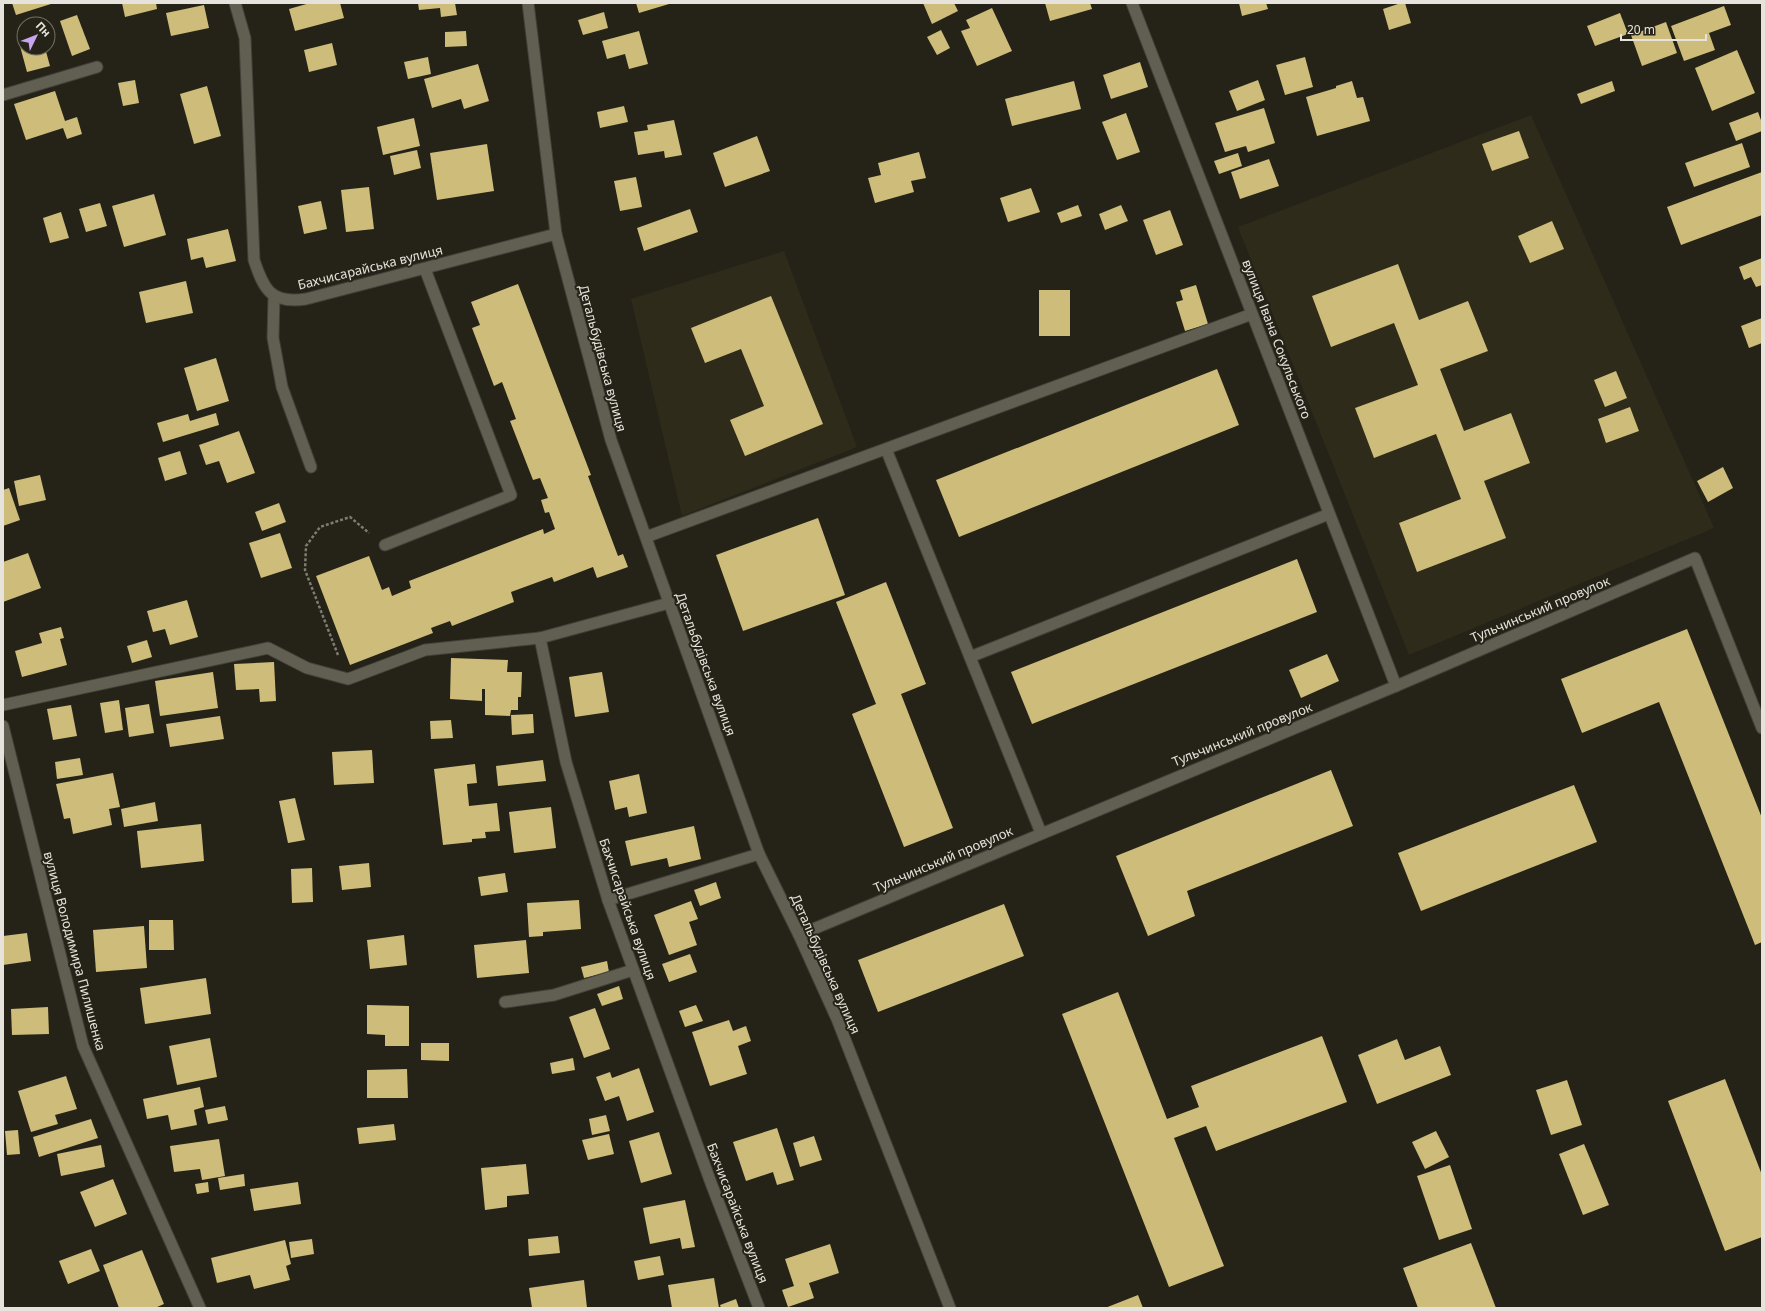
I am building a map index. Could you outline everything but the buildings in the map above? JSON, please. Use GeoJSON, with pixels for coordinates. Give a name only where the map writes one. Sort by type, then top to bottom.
{"type":"FeatureCollection","features":[{"type":"Feature","properties":{"kind":"street"},"geometry":{"type":"LineString","coordinates":[[235,3],[245,38],[254,260],[260,279],[274,296],[273,338],[282,387],[311,467]]}},
{"type":"Feature","properties":{"kind":"street","name":"Детальбудівська вулиця"},"geometry":{"type":"LineString","coordinates":[[528,3],[556,234],[611,440],[759,854],[799,935],[837,1019],[950,1308]]}},
{"type":"Feature","properties":{"kind":"street","name":"вулиця Івана Сокульського"},"geometry":{"type":"LineString","coordinates":[[1132,3],[1396,686]]}},
{"type":"Feature","properties":{"kind":"street"},"geometry":{"type":"LineString","coordinates":[[3,95],[97,67]]}},
{"type":"Feature","properties":{"kind":"street","name":"Бахчисарайська вулиця"},"geometry":{"type":"LineString","coordinates":[[274,296],[291,301],[306,299],[556,234]]}},
{"type":"Feature","properties":{"kind":"street"},"geometry":{"type":"LineString","coordinates":[[385,545],[511,495],[425,269]]}},
{"type":"Feature","properties":{"kind":"street"},"geometry":{"type":"LineString","coordinates":[[646,537],[1252,314]]}},
{"type":"Feature","properties":{"kind":"street"},"geometry":{"type":"LineString","coordinates":[[886,449],[1041,832]]}},
{"type":"Feature","properties":{"kind":"street"},"geometry":{"type":"LineString","coordinates":[[970,657],[1329,514]]}},
{"type":"Feature","properties":{"kind":"street","name":"Тульчинський провулок"},"geometry":{"type":"LineString","coordinates":[[799,935],[1041,832],[1396,686],[1695,558],[1762,728]]}},
{"type":"Feature","properties":{"kind":"street"},"geometry":{"type":"LineString","coordinates":[[3,705],[268,648],[306,668],[348,679],[425,650],[540,638],[669,602]]}},
{"type":"Feature","properties":{"kind":"street","name":"Бахчисарайська вулиця"},"geometry":{"type":"LineString","coordinates":[[540,638],[566,762],[608,900],[711,1183],[759,1308]]}},
{"type":"Feature","properties":{"kind":"street","name":"вулиця Володимира Пилишенка"},"geometry":{"type":"LineString","coordinates":[[3,726],[83,1046],[200,1308]]}},
{"type":"Feature","properties":{"kind":"street"},"geometry":{"type":"LineString","coordinates":[[608,900],[759,854]]}},
{"type":"Feature","properties":{"kind":"street"},"geometry":{"type":"LineString","coordinates":[[505,1002],[554,994],[633,970]]}},
{"type":"Feature","properties":{"kind":"path"},"geometry":{"type":"LineString","coordinates":[[348,679],[305,570],[306,546],[320,527],[350,517],[385,545]]}},
{"type":"Feature","properties":{"kind":"shaded area"},"geometry":{"type":"Polygon","coordinates":[[[1531,115],[1714,528],[1409,655],[1238,227],[1531,115]]]}},
{"type":"Feature","properties":{"kind":"shaded area"},"geometry":{"type":"Polygon","coordinates":[[[784,251],[857,447],[682,516],[631,299],[784,251]]]}}]}
